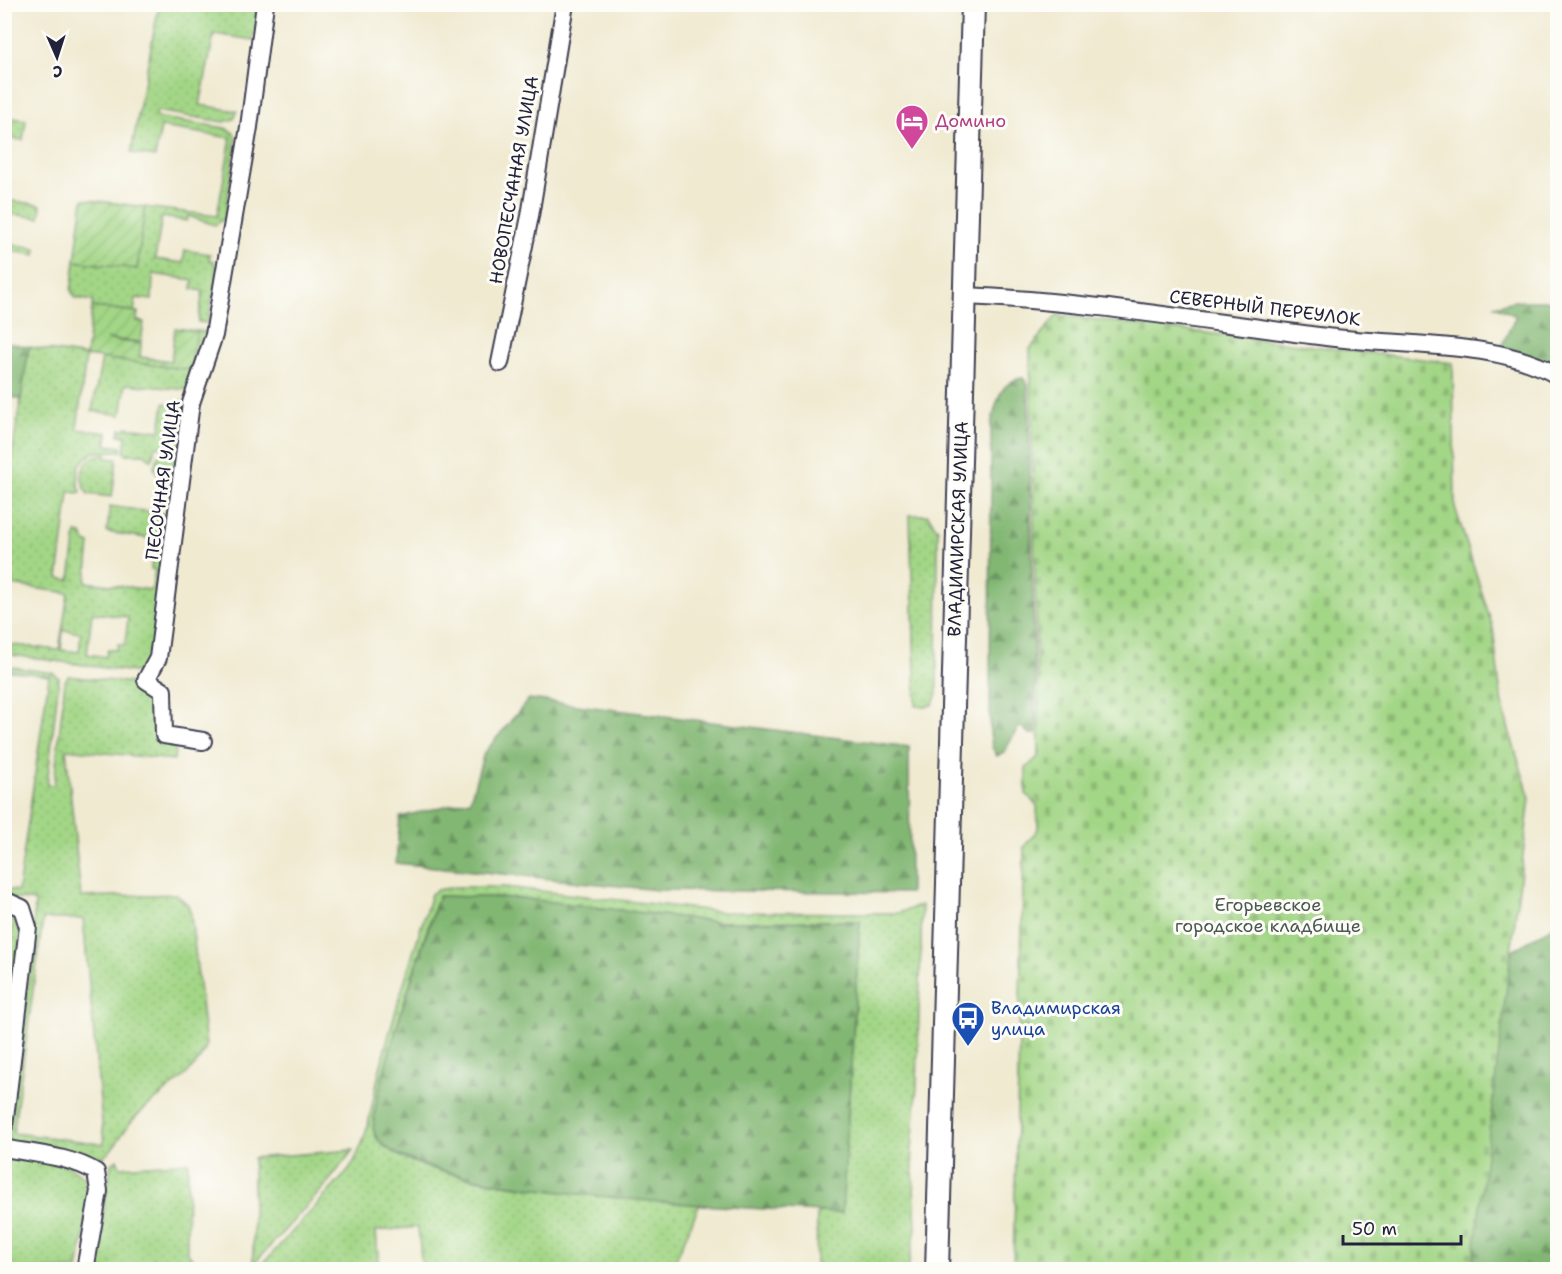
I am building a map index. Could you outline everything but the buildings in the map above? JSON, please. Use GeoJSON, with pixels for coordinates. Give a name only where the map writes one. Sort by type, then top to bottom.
{"type":"FeatureCollection","features":[{"type":"Feature","properties":{"kind":"street","name":"ПЕСОЧНАЯ УЛИЦА"},"geometry":{"type":"LineString","coordinates":[[203,741],[164,735],[164,691],[146,680],[158,658],[191,404],[213,335],[249,127],[265,4]]}},
{"type":"Feature","properties":{"kind":"street","name":"НОВОПЕСЧАНАЯ УЛИЦА"},"geometry":{"type":"LineString","coordinates":[[500,363],[530,216],[565,4]]}},
{"type":"Feature","properties":{"kind":"street","name":"ВЛАДИМИРСКАЯ УЛИЦА"},"geometry":{"type":"LineString","coordinates":[[937,1269],[973,4]]}},
{"type":"Feature","properties":{"kind":"street","name":"СЕВЕРНЫЙ ПЕРЕУЛОК"},"geometry":{"type":"LineString","coordinates":[[964,296],[1024,297],[1337,338],[1479,352],[1530,363],[1557,376]]}},
{"type":"Feature","properties":{"kind":"street"},"geometry":{"type":"LineString","coordinates":[[4,900],[22,908],[28,927],[4,1126]]}},
{"type":"Feature","properties":{"kind":"street"},"geometry":{"type":"LineString","coordinates":[[4,1148],[75,1162],[96,1172],[99,1191],[85,1269]]}},
{"type":"Feature","properties":{"kind":"green space"},"geometry":{"type":"Polygon","coordinates":[[[159,5],[260,5],[253,40],[214,34],[200,105],[237,111],[234,119],[224,122],[157,111],[155,117],[225,128],[234,133],[236,138],[225,218],[215,225],[188,216],[187,221],[162,217],[155,259],[183,263],[185,250],[210,254],[209,260],[214,261],[217,272],[208,323],[198,322],[203,291],[192,289],[193,280],[153,274],[152,300],[136,298],[134,312],[92,307],[93,301],[76,298],[71,291],[75,261],[137,269],[145,207],[217,216],[231,138],[161,127],[155,157],[131,153],[159,5]]]}},
{"type":"Feature","properties":{"kind":"green space"},"geometry":{"type":"Polygon","coordinates":[[[5,117],[26,120],[23,140],[5,138],[5,117]]]}},
{"type":"Feature","properties":{"kind":"green space"},"geometry":{"type":"Polygon","coordinates":[[[83,199],[145,207],[137,269],[75,261],[83,199]]]}},
{"type":"Feature","properties":{"kind":"green space"},"geometry":{"type":"Polygon","coordinates":[[[5,200],[41,205],[40,218],[11,214],[10,222],[5,224],[5,200]]]}},
{"type":"Feature","properties":{"kind":"green space"},"geometry":{"type":"Polygon","coordinates":[[[5,237],[12,238],[11,244],[36,248],[35,255],[5,250],[5,237]]]}},
{"type":"Feature","properties":{"kind":"green space"},"geometry":{"type":"Polygon","coordinates":[[[1514,301],[1557,301],[1557,359],[1548,361],[1501,347],[1516,316],[1495,306],[1514,301]]]}},
{"type":"Feature","properties":{"kind":"green space"},"geometry":{"type":"Polygon","coordinates":[[[92,307],[138,312],[137,321],[144,322],[141,342],[106,339],[141,344],[140,357],[171,361],[175,328],[197,331],[191,370],[86,356],[92,307]]]}},
{"type":"Feature","properties":{"kind":"green space","name":"Егорьевское городское кладбище"},"geometry":{"type":"Polygon","coordinates":[[[1057,315],[1453,363],[1455,507],[1493,628],[1500,690],[1508,727],[1530,798],[1472,1269],[1013,1269],[1024,847],[1038,829],[1037,805],[1026,794],[1026,768],[1039,756],[1030,349],[1057,315]]]}},
{"type":"Feature","properties":{"kind":"green space"},"geometry":{"type":"Polygon","coordinates":[[[197,331],[207,332],[189,390],[126,384],[121,415],[92,411],[102,358],[191,370],[197,331]]]}},
{"type":"Feature","properties":{"kind":"green space"},"geometry":{"type":"Polygon","coordinates":[[[5,342],[29,347],[21,399],[5,396],[5,342]]]}},
{"type":"Feature","properties":{"kind":"green space"},"geometry":{"type":"Polygon","coordinates":[[[29,347],[86,356],[77,429],[108,433],[106,445],[121,447],[121,451],[93,452],[79,465],[78,483],[81,493],[69,492],[58,578],[70,580],[76,533],[82,534],[85,542],[90,544],[86,582],[152,590],[155,570],[151,569],[154,539],[107,532],[110,506],[172,515],[152,662],[142,671],[134,672],[5,654],[5,644],[59,650],[68,593],[5,584],[5,498],[29,347]],[[92,613],[87,654],[106,657],[108,649],[117,650],[118,644],[125,645],[128,617],[92,613]],[[63,630],[61,650],[79,652],[81,633],[63,630]]]}},
{"type":"Feature","properties":{"kind":"green space"},"geometry":{"type":"Polygon","coordinates":[[[1023,378],[1028,385],[1036,734],[1029,734],[1022,727],[1018,728],[1004,752],[997,756],[992,747],[990,732],[991,425],[997,402],[1004,388],[1009,383],[1023,378]]]}},
{"type":"Feature","properties":{"kind":"green space"},"geometry":{"type":"Polygon","coordinates":[[[177,401],[186,402],[175,478],[168,480],[159,476],[154,467],[158,456],[165,451],[163,446],[155,447],[152,460],[144,454],[127,454],[124,452],[126,436],[119,435],[120,429],[125,430],[126,427],[160,431],[164,403],[176,405],[177,401]]]}},
{"type":"Feature","properties":{"kind":"green space"},"geometry":{"type":"Polygon","coordinates":[[[106,454],[106,458],[117,459],[112,497],[88,494],[84,487],[82,474],[84,468],[92,458],[106,454]]]}},
{"type":"Feature","properties":{"kind":"green space"},"geometry":{"type":"Polygon","coordinates":[[[910,515],[928,515],[938,530],[937,694],[933,704],[926,707],[916,706],[910,515]]]}},
{"type":"Feature","properties":{"kind":"green space"},"geometry":{"type":"Polygon","coordinates":[[[5,666],[53,673],[59,678],[47,785],[54,785],[65,681],[68,676],[141,684],[154,692],[156,739],[176,740],[174,760],[66,749],[81,897],[176,894],[188,905],[206,1046],[194,1067],[132,1121],[107,1154],[96,1159],[85,1159],[9,1141],[8,1136],[32,954],[35,901],[5,897],[5,889],[18,891],[49,676],[5,670],[5,666]],[[43,919],[13,1133],[104,1144],[83,919],[43,919]]]}},
{"type":"Feature","properties":{"kind":"green space"},"geometry":{"type":"Polygon","coordinates":[[[529,699],[909,747],[910,893],[657,890],[396,863],[400,817],[470,800],[484,753],[529,699]]]}},
{"type":"Feature","properties":{"kind":"green space"},"geometry":{"type":"Polygon","coordinates":[[[456,887],[506,887],[723,912],[898,913],[922,905],[917,1086],[912,1150],[916,1228],[908,1269],[816,1269],[817,1212],[842,1213],[860,921],[718,922],[519,898],[439,896],[389,1056],[380,1090],[374,1132],[391,1151],[425,1166],[471,1178],[578,1194],[700,1203],[672,1269],[422,1269],[418,1227],[376,1231],[379,1269],[257,1270],[349,1170],[356,1157],[367,1130],[388,1036],[431,894],[437,890],[456,887]]]}},
{"type":"Feature","properties":{"kind":"green space"},"geometry":{"type":"Polygon","coordinates":[[[439,896],[519,898],[718,922],[860,921],[842,1213],[669,1203],[513,1185],[446,1172],[397,1154],[374,1132],[374,1116],[388,1056],[439,896]]]}},
{"type":"Feature","properties":{"kind":"green space"},"geometry":{"type":"Polygon","coordinates":[[[5,906],[16,914],[21,923],[5,1090],[5,980],[13,922],[5,921],[5,906]]]}},
{"type":"Feature","properties":{"kind":"green space"},"geometry":{"type":"Polygon","coordinates":[[[1557,924],[1557,1269],[1080,1270],[1453,986],[1557,924]]]}},
{"type":"Feature","properties":{"kind":"green space"},"geometry":{"type":"Polygon","coordinates":[[[353,1150],[326,1185],[249,1269],[212,1269],[212,1264],[253,1264],[253,1158],[353,1150]]]}},
{"type":"Feature","properties":{"kind":"green space"},"geometry":{"type":"Polygon","coordinates":[[[5,1154],[67,1165],[90,1181],[92,1190],[78,1269],[5,1270],[5,1154]]]}},
{"type":"Feature","properties":{"kind":"green space"},"geometry":{"type":"Polygon","coordinates":[[[117,1159],[120,1167],[188,1162],[187,1252],[197,1263],[202,1264],[201,1269],[94,1270],[111,1165],[117,1159]]]}},
{"type":"Feature","properties":{"kind":"place","name":"Домино"},"geometry":{"type":"Point","coordinates":[912,150]}},
{"type":"Feature","properties":{"kind":"place","name":"Владимирская улица"},"geometry":{"type":"Point","coordinates":[968,1047]}}]}
